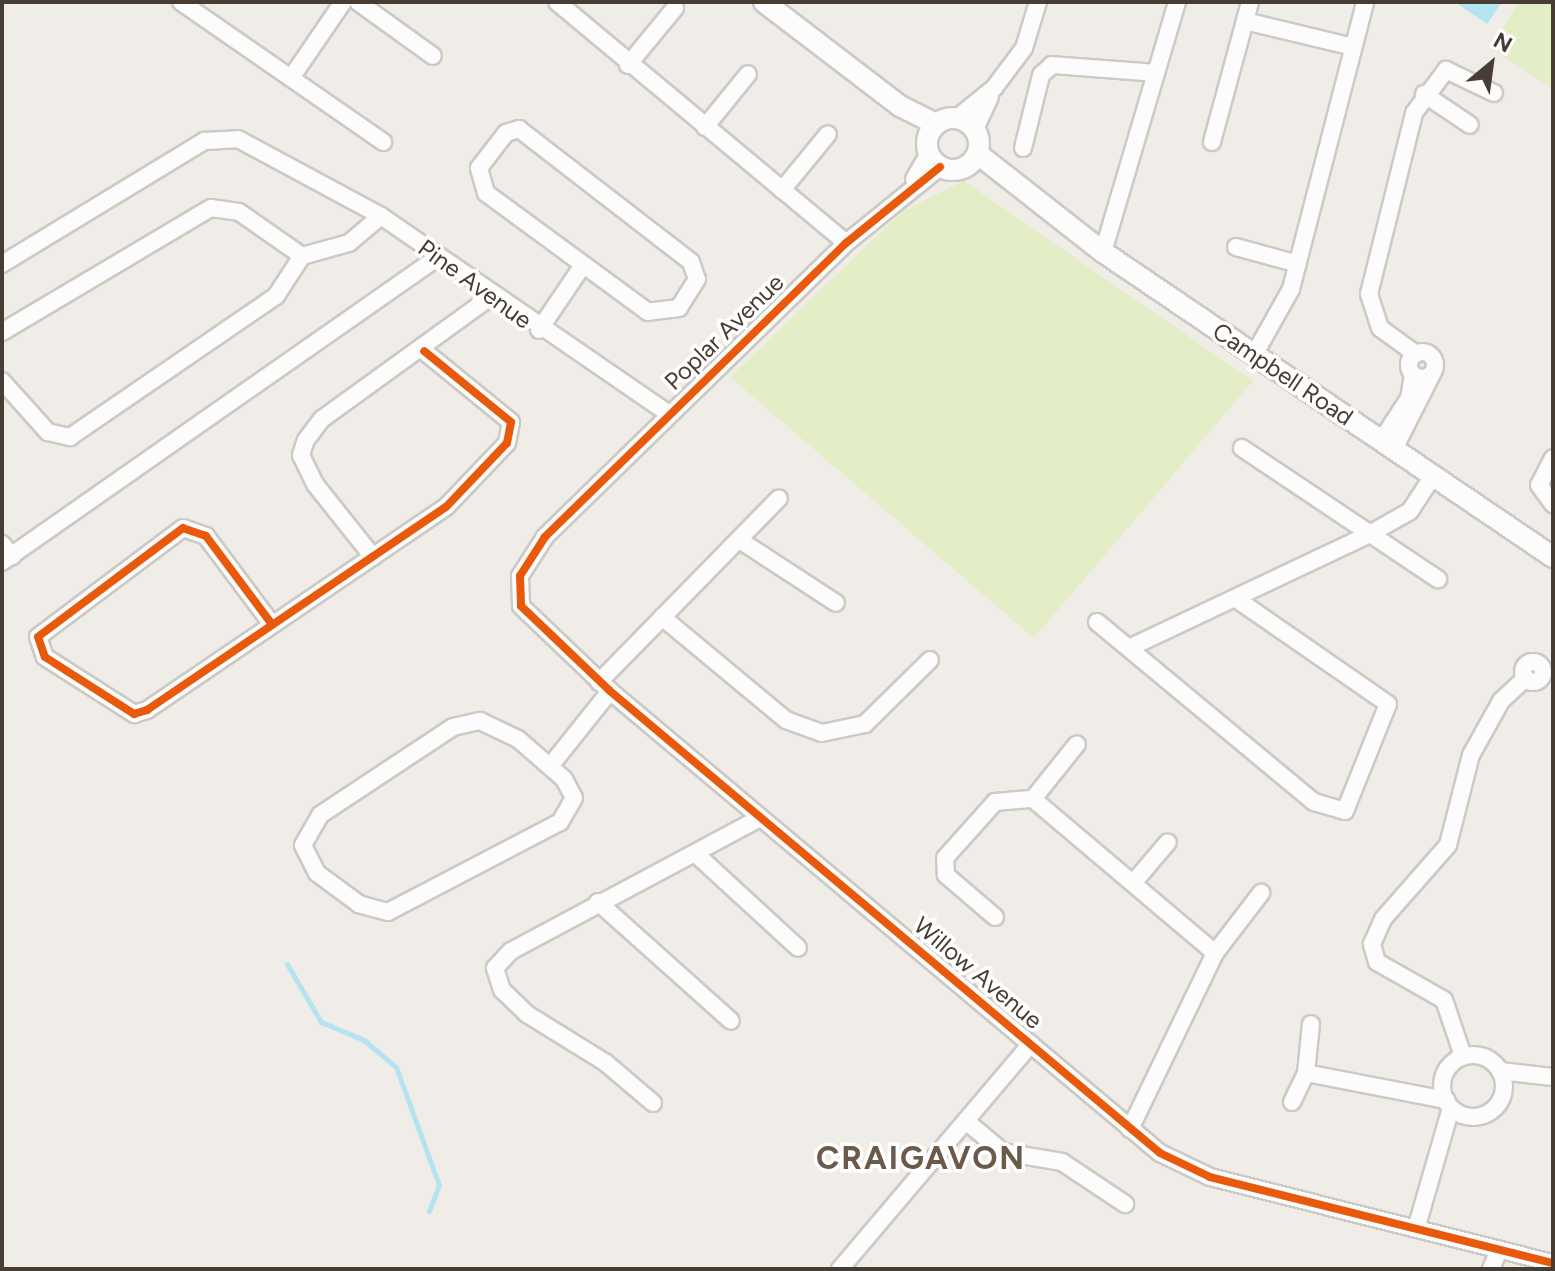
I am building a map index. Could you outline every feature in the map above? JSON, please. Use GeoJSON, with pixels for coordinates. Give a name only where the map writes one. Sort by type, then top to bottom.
{"type":"FeatureCollection","features":[{"type":"Feature","properties":{"kind":"street"},"geometry":{"type":"LineString","coordinates":[[181,2],[383,142]]}},
{"type":"Feature","properties":{"kind":"street"},"geometry":{"type":"LineString","coordinates":[[291,78],[343,2]]}},
{"type":"Feature","properties":{"kind":"street"},"geometry":{"type":"LineString","coordinates":[[358,2],[433,56]]}},
{"type":"Feature","properties":{"kind":"street"},"geometry":{"type":"LineString","coordinates":[[557,2],[628,65],[846,243]]}},
{"type":"Feature","properties":{"kind":"street"},"geometry":{"type":"LineString","coordinates":[[764,2],[900,106],[933,146],[973,160]]}},
{"type":"Feature","properties":{"kind":"street"},"geometry":{"type":"LineString","coordinates":[[933,146],[966,124],[1031,38],[1038,2]]}},
{"type":"Feature","properties":{"kind":"street"},"geometry":{"type":"LineString","coordinates":[[1103,252],[1177,2]]}},
{"type":"Feature","properties":{"kind":"street"},"geometry":{"type":"LineString","coordinates":[[1212,142],[1250,2]]}},
{"type":"Feature","properties":{"kind":"street"},"geometry":{"type":"LineString","coordinates":[[1254,355],[1281,316],[1298,264],[1365,2]]}},
{"type":"Feature","properties":{"kind":"street"},"geometry":{"type":"LineString","coordinates":[[628,65],[675,8]]}},
{"type":"Feature","properties":{"kind":"street"},"geometry":{"type":"LineString","coordinates":[[1245,21],[1353,47]]}},
{"type":"Feature","properties":{"kind":"street"},"geometry":{"type":"LineString","coordinates":[[1023,148],[1041,75],[1052,65],[1156,73]]}},
{"type":"Feature","properties":{"kind":"street"},"geometry":{"type":"LineString","coordinates":[[1432,374],[1413,365],[1371,316],[1370,278],[1424,94],[1451,69],[1494,93]]}},
{"type":"Feature","properties":{"kind":"street"},"geometry":{"type":"LineString","coordinates":[[705,127],[748,74]]}},
{"type":"Feature","properties":{"kind":"street"},"geometry":{"type":"LineString","coordinates":[[1424,94],[1470,125]]}},
{"type":"Feature","properties":{"kind":"street"},"geometry":{"type":"LineString","coordinates":[[966,124],[973,160]]}},
{"type":"Feature","properties":{"kind":"street"},"geometry":{"type":"LineString","coordinates":[[510,130],[542,141],[691,262],[697,279],[679,308],[660,316],[583,265],[479,183],[483,160],[510,130]]}},
{"type":"Feature","properties":{"kind":"street"},"geometry":{"type":"LineString","coordinates":[[782,190],[828,134]]}},
{"type":"Feature","properties":{"kind":"street","name":"Pine Avenue"},"geometry":{"type":"LineString","coordinates":[[2,264],[204,141],[238,139],[281,156],[381,216],[539,330],[668,413]]}},
{"type":"Feature","properties":{"kind":"street","name":"Poplar Avenue"},"geometry":{"type":"LineString","coordinates":[[545,537],[668,413],[912,184],[933,146]]}},
{"type":"Feature","properties":{"kind":"street","name":"Campbell Road"},"geometry":{"type":"LineString","coordinates":[[973,160],[1103,252],[1553,557]]}},
{"type":"Feature","properties":{"kind":"street"},"geometry":{"type":"LineString","coordinates":[[2,332],[211,208],[239,212],[302,256]]}},
{"type":"Feature","properties":{"kind":"street"},"geometry":{"type":"LineString","coordinates":[[2,381],[48,432],[70,437],[276,296],[302,256],[349,243],[381,216]]}},
{"type":"Feature","properties":{"kind":"street"},"geometry":{"type":"LineString","coordinates":[[1236,247],[1298,264]]}},
{"type":"Feature","properties":{"kind":"street"},"geometry":{"type":"LineString","coordinates":[[5,554],[438,257]]}},
{"type":"Feature","properties":{"kind":"street"},"geometry":{"type":"LineString","coordinates":[[539,330],[583,265]]}},
{"type":"Feature","properties":{"kind":"street"},"geometry":{"type":"LineString","coordinates":[[373,557],[301,455],[322,419],[424,351],[492,296]]}},
{"type":"Feature","properties":{"kind":"street"},"geometry":{"type":"LineString","coordinates":[[271,623],[206,536],[183,528],[38,637],[45,657],[134,714],[446,507],[510,436],[507,414],[424,351]]}},
{"type":"Feature","properties":{"kind":"street"},"geometry":{"type":"LineString","coordinates":[[1388,445],[1432,374],[1434,360],[1413,365]]}},
{"type":"Feature","properties":{"kind":"street"},"geometry":{"type":"LineString","coordinates":[[1388,445],[1409,398],[1413,365]]}},
{"type":"Feature","properties":{"kind":"street"},"geometry":{"type":"LineString","coordinates":[[1242,448],[1438,579]]}},
{"type":"Feature","properties":{"kind":"street"},"geometry":{"type":"LineString","coordinates":[[1553,458],[1539,485],[1553,504]]}},
{"type":"Feature","properties":{"kind":"street"},"geometry":{"type":"LineString","coordinates":[[1131,647],[1238,600],[1368,535],[1410,511],[1433,476]]}},
{"type":"Feature","properties":{"kind":"street"},"geometry":{"type":"LineString","coordinates":[[551,765],[604,687],[662,617],[741,541],[779,498]]}},
{"type":"Feature","properties":{"kind":"street","name":"Willow Avenue"},"geometry":{"type":"LineString","coordinates":[[545,537],[520,576],[521,606],[604,687],[1130,1129],[1210,1177],[1553,1263]]}},
{"type":"Feature","properties":{"kind":"street"},"geometry":{"type":"LineString","coordinates":[[741,541],[836,603]]}},
{"type":"Feature","properties":{"kind":"street"},"geometry":{"type":"LineString","coordinates":[[1097,622],[1131,647],[1314,802],[1345,811],[1388,704],[1238,600]]}},
{"type":"Feature","properties":{"kind":"street"},"geometry":{"type":"LineString","coordinates":[[662,617],[773,711],[822,733],[865,724],[930,660]]}},
{"type":"Feature","properties":{"kind":"street"},"geometry":{"type":"LineString","coordinates":[[1463,1056],[1444,1000],[1377,962],[1372,944],[1395,905],[1442,855],[1471,755],[1501,701],[1526,678]]}},
{"type":"Feature","properties":{"kind":"street"},"geometry":{"type":"LineString","coordinates":[[462,723],[500,727],[551,765],[574,798],[560,822],[399,908],[379,913],[359,904],[317,873],[304,853],[320,815],[462,723]]}},
{"type":"Feature","properties":{"kind":"street"},"geometry":{"type":"LineString","coordinates":[[1033,799],[1077,744]]}},
{"type":"Feature","properties":{"kind":"street"},"geometry":{"type":"LineString","coordinates":[[995,917],[946,875],[945,858],[995,802],[1033,799],[1215,953]]}},
{"type":"Feature","properties":{"kind":"street"},"geometry":{"type":"LineString","coordinates":[[653,1103],[606,1063],[542,1027],[494,975],[511,951],[598,902],[697,855],[760,818]]}},
{"type":"Feature","properties":{"kind":"street"},"geometry":{"type":"LineString","coordinates":[[1134,882],[1168,842]]}},
{"type":"Feature","properties":{"kind":"street"},"geometry":{"type":"LineString","coordinates":[[697,855],[798,948]]}},
{"type":"Feature","properties":{"kind":"street"},"geometry":{"type":"LineString","coordinates":[[1130,1129],[1215,953],[1261,893]]}},
{"type":"Feature","properties":{"kind":"street"},"geometry":{"type":"LineString","coordinates":[[598,902],[731,1021]]}},
{"type":"Feature","properties":{"kind":"street"},"geometry":{"type":"LineString","coordinates":[[1292,1102],[1306,1073],[1311,1024]]}},
{"type":"Feature","properties":{"kind":"street"},"geometry":{"type":"LineString","coordinates":[[840,1269],[1031,1044]]}},
{"type":"Feature","properties":{"kind":"street"},"geometry":{"type":"LineString","coordinates":[[1306,1073],[1448,1104],[1478,1116],[1495,1107],[1504,1090],[1500,1071],[1487,1058],[1463,1056],[1445,1072],[1448,1104],[1416,1229]]}},
{"type":"Feature","properties":{"kind":"street"},"geometry":{"type":"LineString","coordinates":[[1500,1071],[1553,1077]]}},
{"type":"Feature","properties":{"kind":"street"},"geometry":{"type":"LineString","coordinates":[[967,1122],[1011,1157],[1062,1162],[1125,1204]]}},
{"type":"Feature","properties":{"kind":"street"},"geometry":{"type":"LineString","coordinates":[[1491,1269],[1499,1250]]}},
{"type":"Feature","properties":{"kind":"green space"},"geometry":{"type":"Polygon","coordinates":[[[1519,2],[1553,2],[1553,89],[1490,48],[1519,2]]]}},
{"type":"Feature","properties":{"kind":"green space"},"geometry":{"type":"Polygon","coordinates":[[[964,181],[1253,381],[1034,638],[730,377],[903,211],[964,181]]]}},
{"type":"Feature","properties":{"kind":"water"},"geometry":{"type":"Polygon","coordinates":[[[1455,2],[1502,2],[1487,24],[1455,2]]]}},
{"type":"Feature","properties":{"kind":"waterway"},"geometry":{"type":"LineString","coordinates":[[287,964],[321,1022],[364,1040],[396,1067],[439,1185],[429,1211]]}},
{"type":"Feature","properties":{"kind":"cycle path"},"geometry":{"type":"LineString","coordinates":[[940,167],[846,243],[545,537],[520,576],[521,606],[610,691],[1160,1153],[1210,1177],[1553,1263]]}},
{"type":"Feature","properties":{"kind":"cycle path"},"geometry":{"type":"LineString","coordinates":[[271,623],[206,536],[183,528],[38,637],[45,657],[134,714],[147,710],[446,507],[507,443],[511,422],[424,351]]}},
{"type":"Feature","properties":{"kind":"district","name":"CRAIGAVON"},"geometry":{"type":"Point","coordinates":[921,1158]}}]}
